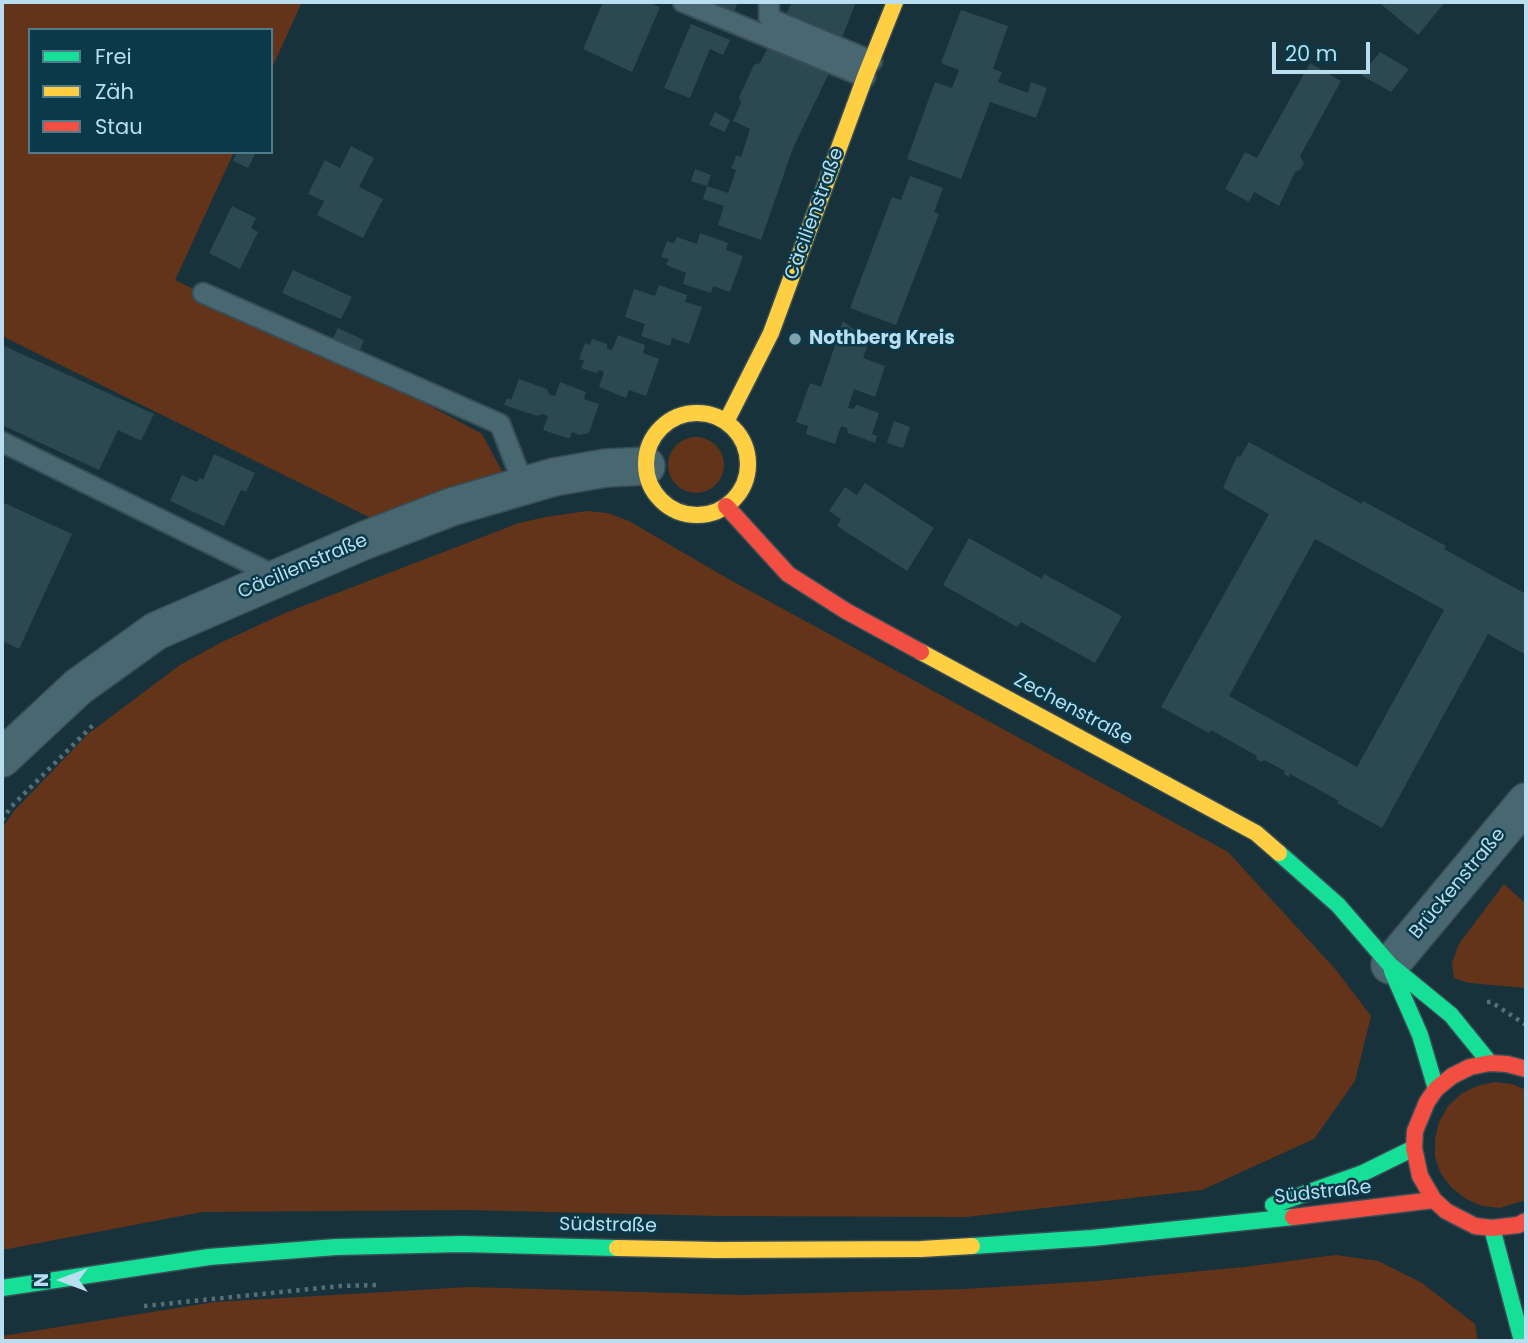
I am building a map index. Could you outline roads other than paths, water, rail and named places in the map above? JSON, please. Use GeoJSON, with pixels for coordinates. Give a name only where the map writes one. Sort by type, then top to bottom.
{"type":"FeatureCollection","features":[{"type":"Feature","properties":{"kind":"main road","name":"Cäcilienstraße"},"geometry":{"type":"LineString","coordinates":[[726,422],[771,333],[895,2]]}},
{"type":"Feature","properties":{"kind":"main road"},"geometry":{"type":"LineString","coordinates":[[696,413],[711,415],[726,422],[738,433],[746,448],[746,480],[738,495],[713,513],[686,514],[674,510],[654,492],[648,479],[648,450],[655,435],[673,420],[696,413]]}},
{"type":"Feature","properties":{"kind":"main road","name":"Zechenstraße"},"geometry":{"type":"LineString","coordinates":[[726,506],[788,574],[846,611],[1256,833],[1338,905],[1390,965],[1451,1015],[1489,1063]]}},
{"type":"Feature","properties":{"kind":"main road","name":"Zechenstraße"},"geometry":{"type":"LineString","coordinates":[[1390,965],[1420,1035],[1436,1089]]}},
{"type":"Feature","properties":{"kind":"main road"},"geometry":{"type":"LineString","coordinates":[[1526,1069],[1507,1063],[1489,1063],[1470,1067],[1452,1076],[1436,1089],[1420,1116],[1414,1148],[1420,1176],[1434,1200],[1460,1220],[1492,1228],[1526,1222]]}},
{"type":"Feature","properties":{"kind":"main road","name":"Südstraße"},"geometry":{"type":"LineString","coordinates":[[1216,1226],[1363,1173],[1414,1148]]}},
{"type":"Feature","properties":{"kind":"main road","name":"Südstraße"},"geometry":{"type":"LineString","coordinates":[[2,1288],[209,1257],[336,1247],[462,1244],[717,1250],[921,1249],[1092,1238],[1434,1200]]}},
{"type":"Feature","properties":{"kind":"main road"},"geometry":{"type":"LineString","coordinates":[[1492,1228],[1522,1341]]}},
{"type":"Feature","properties":{"kind":"street","name":"Cäcilienstraße"},"geometry":{"type":"LineString","coordinates":[[2,758],[78,687],[156,631],[363,541],[451,507],[554,477],[606,468],[646,466]]}},
{"type":"Feature","properties":{"kind":"street","name":"Brückenstraße"},"geometry":{"type":"LineString","coordinates":[[1390,965],[1526,802]]}},
{"type":"Feature","properties":{"kind":"lane"},"geometry":{"type":"LineString","coordinates":[[683,2],[868,69]]}},
{"type":"Feature","properties":{"kind":"lane"},"geometry":{"type":"LineString","coordinates":[[769,2],[769,18],[868,69]]}},
{"type":"Feature","properties":{"kind":"lane"},"geometry":{"type":"LineString","coordinates":[[203,293],[500,424],[524,486]]}},
{"type":"Feature","properties":{"kind":"lane"},"geometry":{"type":"LineString","coordinates":[[2,442],[278,577]]}},
{"type":"Feature","properties":{"kind":"place","name":"Nothberg Kreis"},"geometry":{"type":"Point","coordinates":[795,339]}}]}
